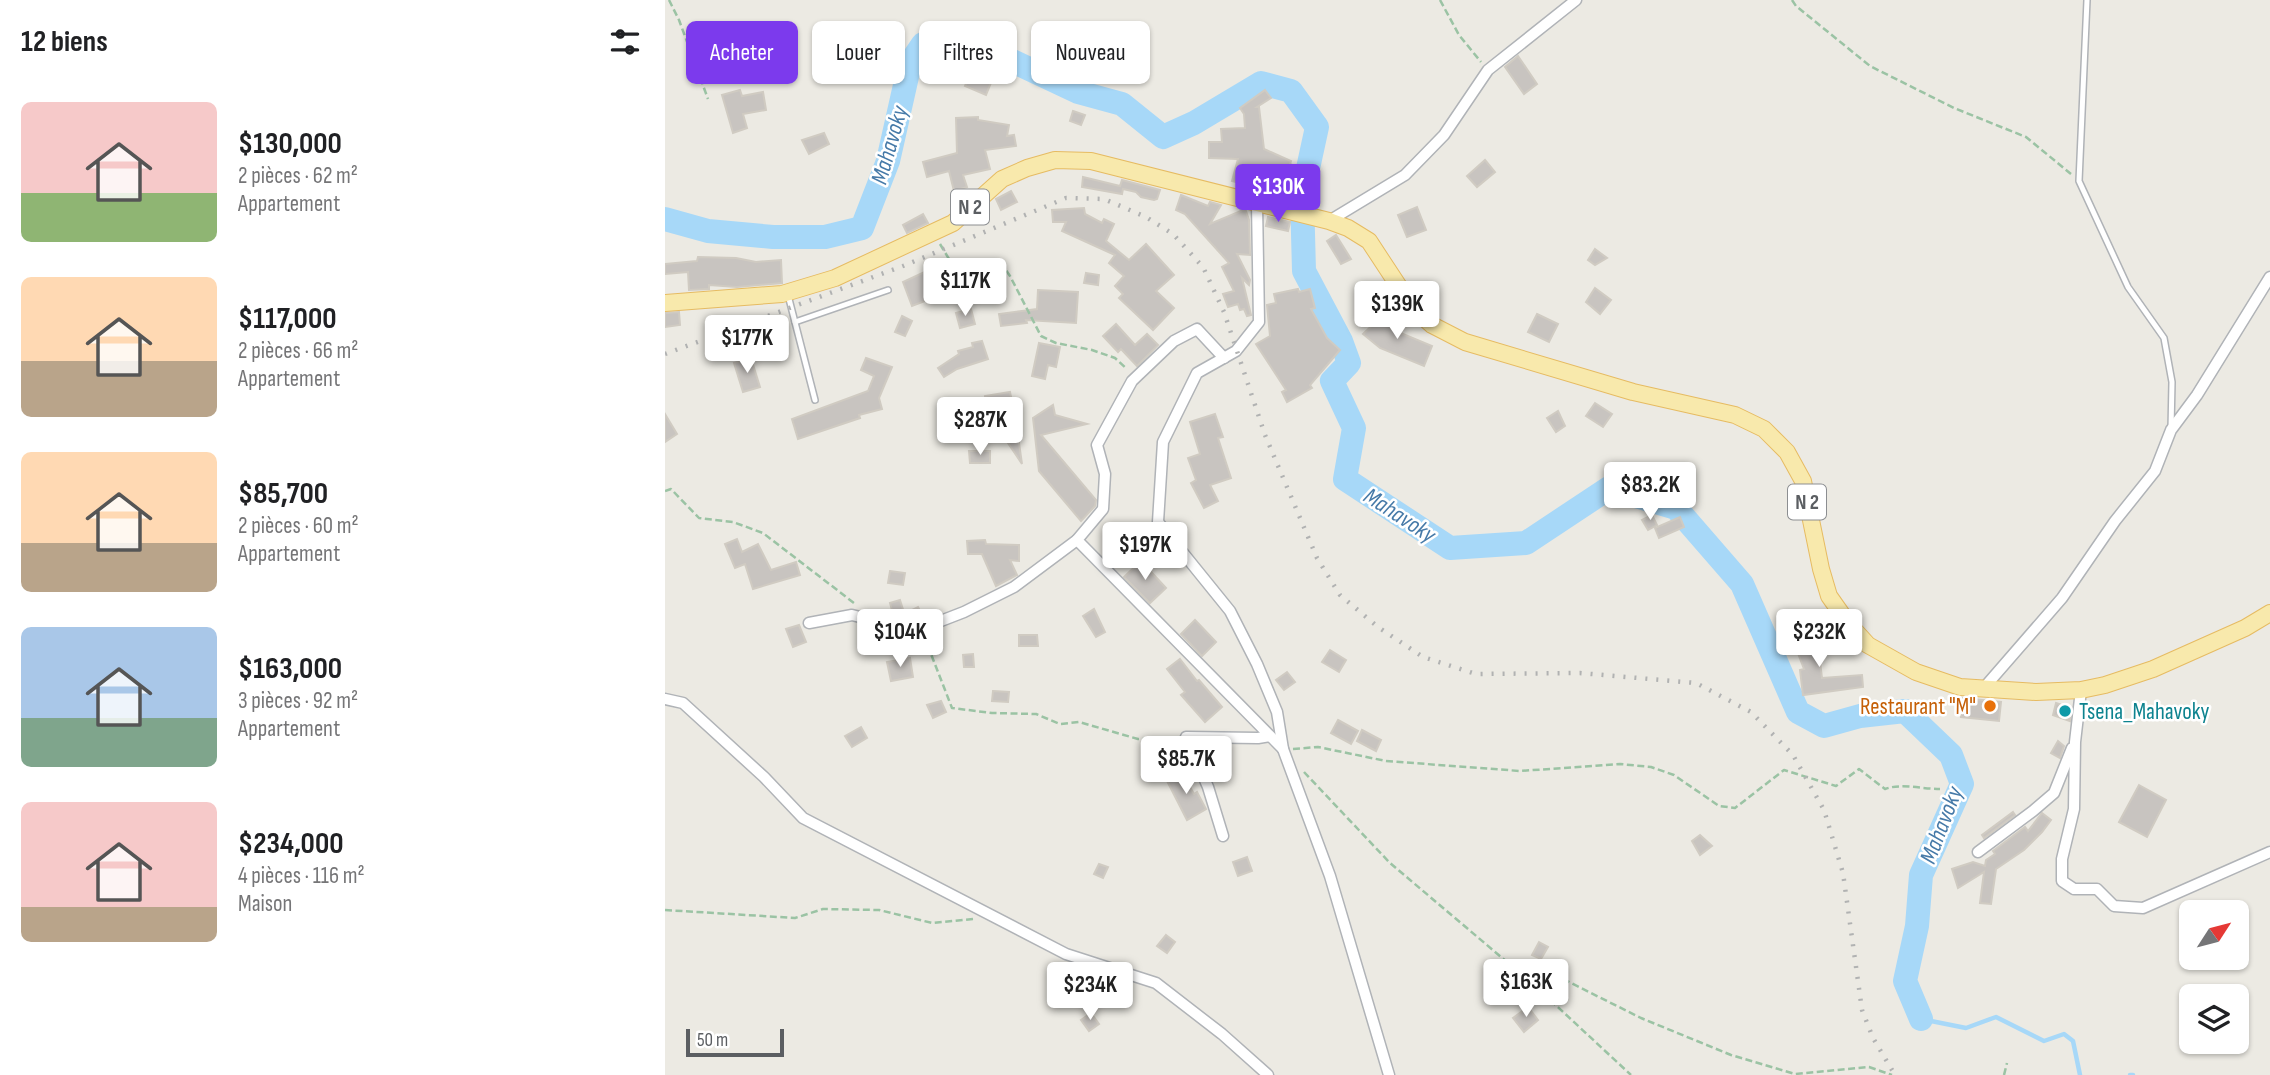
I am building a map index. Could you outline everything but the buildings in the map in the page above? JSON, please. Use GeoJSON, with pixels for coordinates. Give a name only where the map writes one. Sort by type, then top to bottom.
{"type":"FeatureCollection","features":[{"type":"Feature","properties":{"kind":"main road","name":"N 2"},"geometry":{"type":"LineString","coordinates":[[665,303],[787,292],[835,278],[953,223],[1002,179],[1055,160],[1091,161],[1329,220],[1369,241],[1413,308],[1432,326],[1465,342],[1633,392],[1735,415],[1764,429],[1787,452],[1803,481],[1829,596],[1868,645],[1916,672],[1960,687],[2036,692],[2081,690],[2153,669],[2245,628],[2270,613]]}},
{"type":"Feature","properties":{"kind":"street"},"geometry":{"type":"LineString","coordinates":[[1329,220],[1405,175],[1444,135],[1488,70],[1576,0]]}},
{"type":"Feature","properties":{"kind":"street"},"geometry":{"type":"LineString","coordinates":[[1257,204],[1259,322],[1236,351],[1197,373],[1163,442],[1158,522],[1230,611],[1257,664],[1277,712],[1283,749],[1330,876],[1389,1075]]}},
{"type":"Feature","properties":{"kind":"street"},"geometry":{"type":"LineString","coordinates":[[1983,689],[2062,598],[2115,521],[2155,471],[2171,430],[2197,396],[2270,277]]}},
{"type":"Feature","properties":{"kind":"street"},"geometry":{"type":"LineString","coordinates":[[809,623],[852,615],[915,631],[964,612],[1013,587],[1077,540],[1103,509],[1105,474],[1097,445],[1132,381],[1174,341],[1196,329],[1224,358]]}},
{"type":"Feature","properties":{"kind":"street"},"geometry":{"type":"LineString","coordinates":[[1077,540],[1283,749]]}},
{"type":"Feature","properties":{"kind":"street"},"geometry":{"type":"LineString","coordinates":[[2081,690],[2075,742],[2074,809],[2062,859],[2062,881],[2074,889],[2097,889],[2114,906],[2143,908],[2270,852]]}},
{"type":"Feature","properties":{"kind":"street"},"geometry":{"type":"LineString","coordinates":[[665,699],[683,703],[764,777],[803,818],[1066,954],[1156,982],[1222,1034],[1268,1075]]}},
{"type":"Feature","properties":{"kind":"street"},"geometry":{"type":"LineString","coordinates":[[1223,836],[1208,787],[1186,737],[1270,736]]}},
{"type":"Feature","properties":{"kind":"street"},"geometry":{"type":"LineString","coordinates":[[1978,852],[2054,793],[2075,742]]}},
{"type":"Feature","properties":{"kind":"lane"},"geometry":{"type":"LineString","coordinates":[[2087,0],[2080,181],[2128,287],[2164,338],[2172,382],[2171,430]]}},
{"type":"Feature","properties":{"kind":"lane"},"geometry":{"type":"LineString","coordinates":[[795,322],[888,290]]}},
{"type":"Feature","properties":{"kind":"lane"},"geometry":{"type":"LineString","coordinates":[[787,292],[815,400]]}},
{"type":"Feature","properties":{"kind":"path"},"geometry":{"type":"LineString","coordinates":[[669,0],[708,99]]}},
{"type":"Feature","properties":{"kind":"path"},"geometry":{"type":"LineString","coordinates":[[1440,0],[1459,35],[1488,70]]}},
{"type":"Feature","properties":{"kind":"path"},"geometry":{"type":"LineString","coordinates":[[1792,0],[1870,66],[1954,108],[2026,138],[2080,181]]}},
{"type":"Feature","properties":{"kind":"path"},"geometry":{"type":"LineString","coordinates":[[930,234],[945,249],[955,269],[969,278],[983,262],[993,260],[1003,266],[1041,336],[1056,343],[1115,358],[1137,377]]}},
{"type":"Feature","properties":{"kind":"path"},"geometry":{"type":"LineString","coordinates":[[1283,749],[1318,747],[1386,761],[1520,771],[1620,764],[1651,767],[1674,775],[1719,806],[1735,808],[1784,771],[1836,786],[1859,769],[1885,789],[1896,785],[1914,789],[1940,789]]}},
{"type":"Feature","properties":{"kind":"path"},"geometry":{"type":"LineString","coordinates":[[1301,768],[1390,863],[1533,984],[1631,1075]]}},
{"type":"Feature","properties":{"kind":"path"},"geometry":{"type":"LineString","coordinates":[[665,910],[795,918],[823,908],[879,910],[932,923],[970,921],[985,912]]}},
{"type":"Feature","properties":{"kind":"path"},"geometry":{"type":"LineString","coordinates":[[1533,984],[1559,977],[1641,1018],[1731,1055],[1795,1074],[1869,1067],[1892,1075]]}},
{"type":"Feature","properties":{"kind":"path"},"geometry":{"type":"LineString","coordinates":[[2004,1075],[2007,1063]]}},
{"type":"Feature","properties":{"kind":"waterway","name":"Mahavoky"},"geometry":{"type":"LineString","coordinates":[[665,219],[708,231],[773,237],[825,237],[862,228],[888,161],[910,63],[923,44],[951,34],[989,41],[1010,60],[1078,92],[1122,104],[1163,137],[1194,123],[1261,83],[1291,91],[1317,127],[1302,196],[1304,271],[1341,341],[1349,363],[1332,381],[1354,428],[1345,479],[1450,548],[1526,543],[1609,488],[1676,508],[1742,584],[1798,712],[1824,726],[1860,716],[1905,711],[1951,755],[1962,784],[1921,875],[1917,926],[1905,981],[1921,1019]]}},
{"type":"Feature","properties":{"kind":"waterway"},"geometry":{"type":"LineString","coordinates":[[1921,1019],[1966,1028],[1996,1017],[2044,1041],[2064,1034],[2073,1041],[2080,1075]]}},
{"type":"Feature","properties":{"kind":"railway"},"geometry":{"type":"LineString","coordinates":[[665,354],[903,266],[1066,198],[1104,199],[1146,217],[1173,234],[1203,267],[1224,312],[1265,435],[1317,558],[1340,595],[1378,627],[1423,657],[1476,674],[1580,673],[1696,683],[1751,712],[1793,755],[1824,810],[1843,873],[1862,1010],[1873,1038],[1895,1075]]}},
{"type":"Feature","properties":{"kind":"place","name":"Restaurant \"M\""},"geometry":{"type":"Point","coordinates":[1990,706]}},
{"type":"Feature","properties":{"kind":"place","name":"Tsena_Mahavoky"},"geometry":{"type":"Point","coordinates":[2065,711]}}]}
